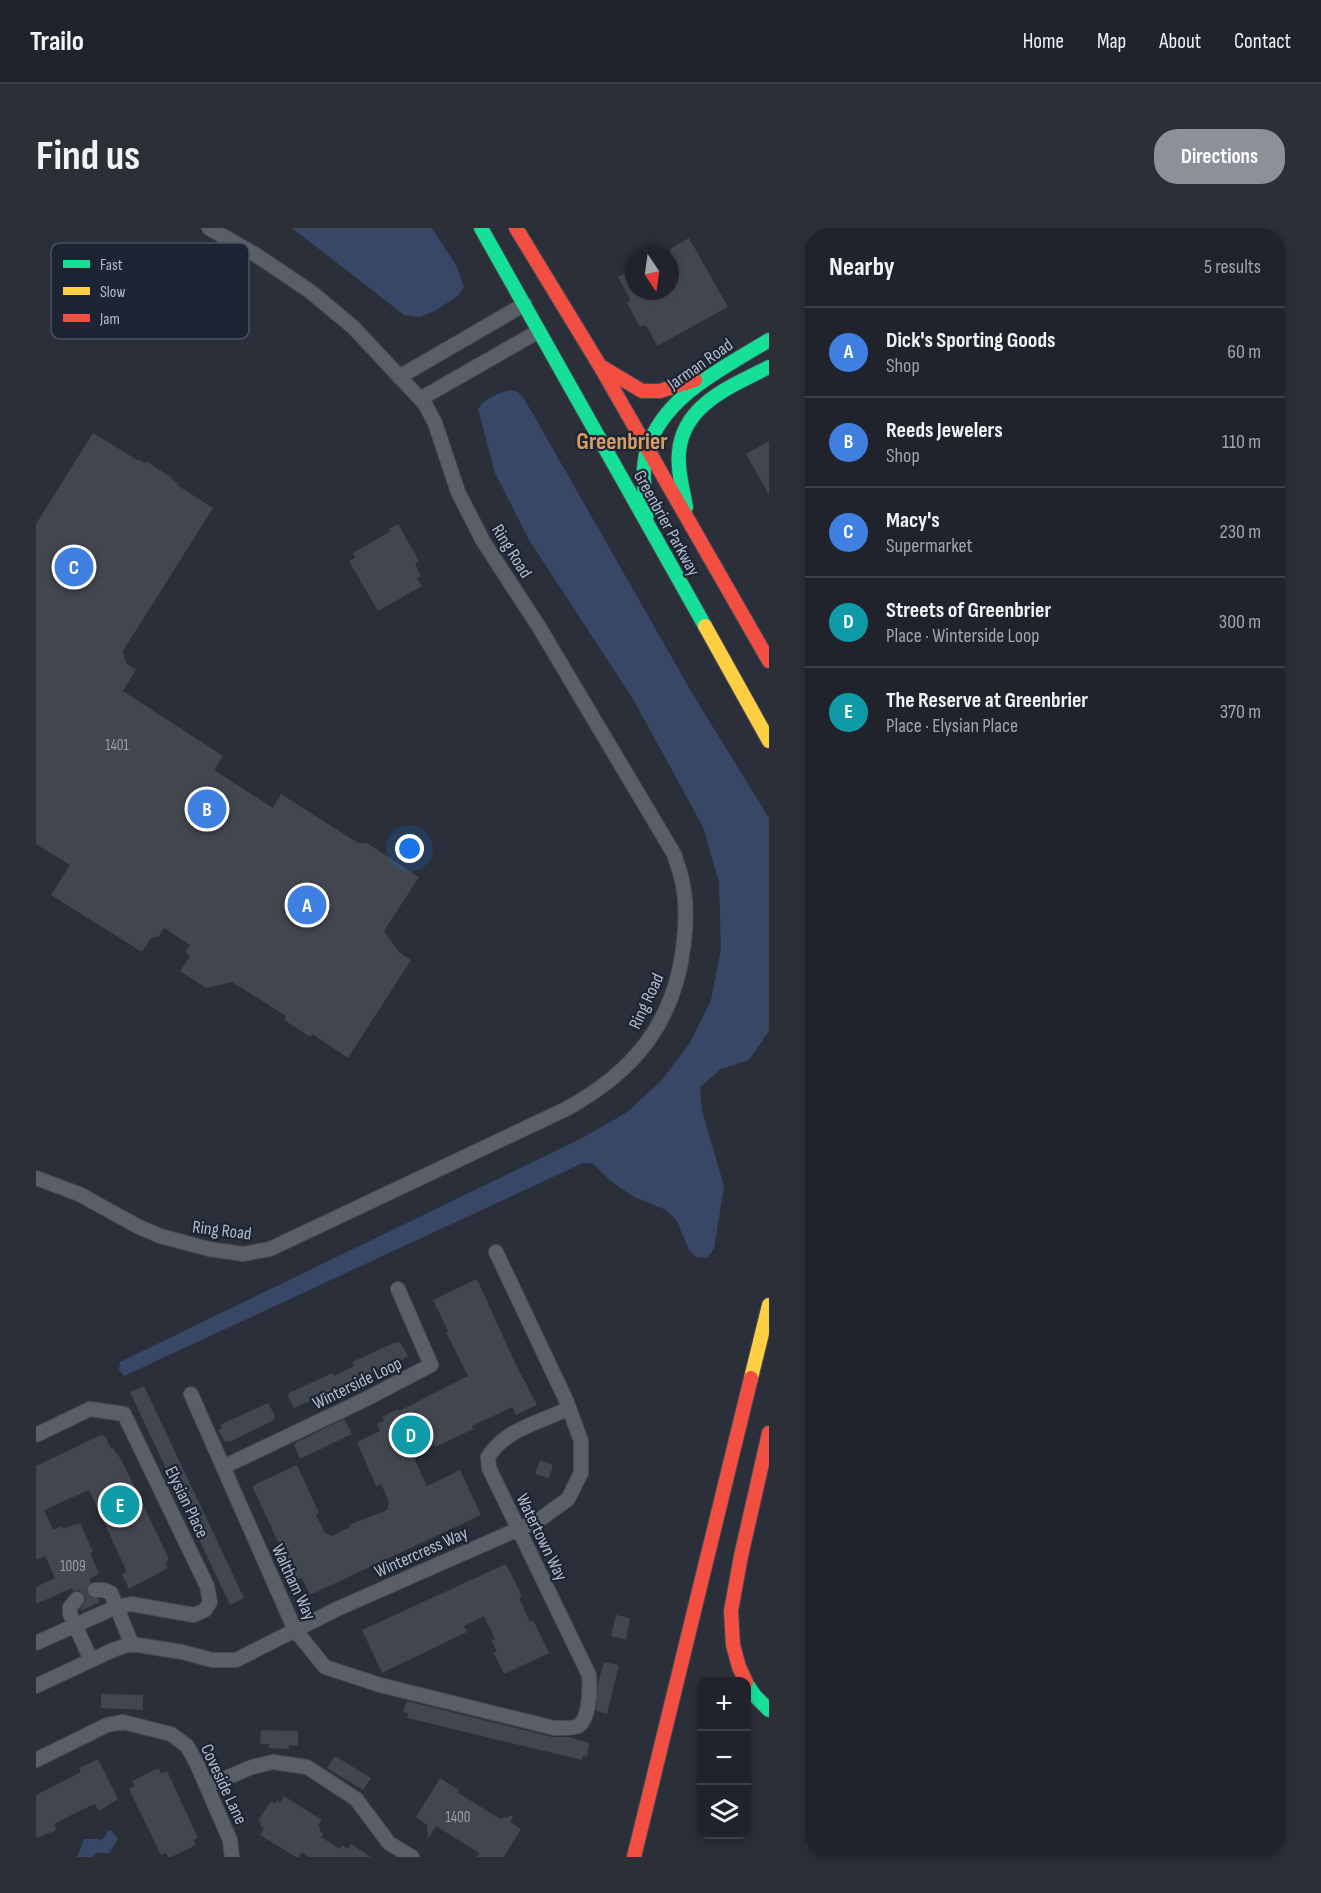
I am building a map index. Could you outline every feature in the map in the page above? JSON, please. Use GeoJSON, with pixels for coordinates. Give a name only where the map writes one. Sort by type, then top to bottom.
{"type":"FeatureCollection","features":[{"type":"Feature","properties":{"kind":"main road","name":"Greenbrier Parkway"},"geometry":{"type":"LineString","coordinates":[[481,228],[769,741]]}},
{"type":"Feature","properties":{"kind":"main road","name":"Greenbrier Parkway"},"geometry":{"type":"LineString","coordinates":[[516,228],[600,366],[769,661]]}},
{"type":"Feature","properties":{"kind":"main road","name":"Jarman Road"},"geometry":{"type":"LineString","coordinates":[[650,529],[642,478],[647,447],[657,426],[668,410],[683,395],[769,340]]}},
{"type":"Feature","properties":{"kind":"main road"},"geometry":{"type":"LineString","coordinates":[[600,366],[634,388],[650,392],[677,387],[722,370]]}},
{"type":"Feature","properties":{"kind":"main road","name":"Jarman Road"},"geometry":{"type":"LineString","coordinates":[[689,521],[679,470],[679,450],[681,435],[690,417],[706,402],[769,367]]}},
{"type":"Feature","properties":{"kind":"main road"},"geometry":{"type":"LineString","coordinates":[[634,1857],[769,1305]]}},
{"type":"Feature","properties":{"kind":"main road"},"geometry":{"type":"LineString","coordinates":[[744,1677],[733,1645],[731,1611],[769,1433]]}},
{"type":"Feature","properties":{"kind":"main road"},"geometry":{"type":"LineString","coordinates":[[751,1690],[769,1710]]}},
{"type":"Feature","properties":{"kind":"street","name":"Ring Road"},"geometry":{"type":"LineString","coordinates":[[209,228],[235,243]]}},
{"type":"Feature","properties":{"kind":"street","name":"Ring Road"},"geometry":{"type":"LineString","coordinates":[[36,1178],[79,1194],[136,1226],[160,1236],[209,1249],[243,1254],[261,1252],[538,1123],[595,1094],[637,1055],[652,1036],[664,1014],[678,976],[686,911],[683,884],[675,854],[539,627],[483,541],[458,492],[435,423],[420,399],[353,327],[311,292],[249,251]]}},
{"type":"Feature","properties":{"kind":"street"},"geometry":{"type":"LineString","coordinates":[[399,377],[525,304]]}},
{"type":"Feature","properties":{"kind":"street"},"geometry":{"type":"LineString","coordinates":[[420,399],[539,331]]}},
{"type":"Feature","properties":{"kind":"street","name":"Wintercress Way"},"geometry":{"type":"LineString","coordinates":[[36,1686],[113,1650],[132,1645],[182,1652],[212,1660],[236,1660],[337,1609],[539,1520],[568,1498],[581,1473],[581,1441],[569,1408],[496,1252]]}},
{"type":"Feature","properties":{"kind":"street","name":"Winterside Loop"},"geometry":{"type":"LineString","coordinates":[[223,1467],[364,1400],[431,1365],[398,1289]]}},
{"type":"Feature","properties":{"kind":"street","name":"Waltham Way"},"geometry":{"type":"LineString","coordinates":[[191,1394],[295,1630],[325,1667],[380,1685],[554,1728],[576,1727],[581,1722]]}},
{"type":"Feature","properties":{"kind":"street","name":"Watertown Way"},"geometry":{"type":"LineString","coordinates":[[569,1408],[514,1431],[500,1442],[488,1457],[489,1468],[587,1668],[590,1687],[581,1722]]}},
{"type":"Feature","properties":{"kind":"street","name":"Elysian Place"},"geometry":{"type":"LineString","coordinates":[[36,1435],[90,1409],[124,1414],[207,1586],[210,1602],[205,1610],[194,1615],[131,1604],[116,1607],[36,1643]]}},
{"type":"Feature","properties":{"kind":"street"},"geometry":{"type":"LineString","coordinates":[[95,1590],[111,1593],[132,1645]]}},
{"type":"Feature","properties":{"kind":"street"},"geometry":{"type":"LineString","coordinates":[[77,1599],[70,1607],[70,1614],[91,1660]]}},
{"type":"Feature","properties":{"kind":"street","name":"Coveside Lane"},"geometry":{"type":"LineString","coordinates":[[36,1760],[107,1725],[123,1722],[171,1734],[187,1746],[207,1785],[230,1840],[231,1857]]}},
{"type":"Feature","properties":{"kind":"street"},"geometry":{"type":"LineString","coordinates":[[207,1785],[252,1767],[273,1762],[307,1767],[356,1799],[389,1843],[412,1857]]}},
{"type":"Feature","properties":{"kind":"water"},"geometry":{"type":"Polygon","coordinates":[[[292,228],[432,228],[456,265],[464,286],[459,295],[435,311],[420,317],[404,315],[292,228]]]}},
{"type":"Feature","properties":{"kind":"water"},"geometry":{"type":"Polygon","coordinates":[[[510,390],[518,392],[526,402],[695,698],[769,818],[769,1031],[749,1060],[721,1069],[700,1087],[702,1111],[724,1186],[714,1249],[707,1258],[696,1257],[689,1250],[677,1221],[666,1210],[634,1197],[612,1182],[592,1163],[583,1163],[124,1376],[119,1370],[120,1362],[582,1138],[626,1113],[661,1081],[690,1043],[711,1000],[721,948],[719,882],[703,827],[633,699],[529,540],[495,473],[478,409],[488,399],[510,390]]]}},
{"type":"Feature","properties":{"kind":"water"},"geometry":{"type":"Polygon","coordinates":[[[111,1830],[118,1839],[109,1853],[96,1853],[93,1857],[77,1857],[84,1839],[99,1839],[100,1841],[111,1830]]]}},
{"type":"Feature","properties":{"kind":"building"},"geometry":{"type":"Polygon","coordinates":[[[689,238],[728,307],[657,346],[647,327],[644,325],[640,327],[627,303],[630,300],[679,300],[679,246],[675,246],[689,238]]]}},
{"type":"Feature","properties":{"kind":"building"},"geometry":{"type":"Polygon","coordinates":[[[625,274],[625,290],[618,277],[625,274]]]}},
{"type":"Feature","properties":{"kind":"building"},"geometry":{"type":"Polygon","coordinates":[[[93,433],[137,460],[145,463],[146,461],[172,478],[178,483],[177,485],[213,508],[123,651],[126,663],[136,670],[123,691],[223,756],[214,770],[273,808],[281,794],[358,843],[367,843],[419,877],[384,931],[399,952],[411,960],[348,1058],[312,1034],[310,1037],[284,1020],[286,1016],[232,982],[206,988],[180,971],[190,956],[185,952],[190,945],[164,928],[159,936],[151,938],[142,952],[51,895],[70,865],[36,844],[36,524],[93,433]]]}},
{"type":"Feature","properties":{"kind":"building"},"geometry":{"type":"Polygon","coordinates":[[[769,441],[769,495],[746,454],[769,441]]]}},
{"type":"Feature","properties":{"kind":"building"},"geometry":{"type":"Polygon","coordinates":[[[398,524],[419,561],[415,564],[421,576],[417,578],[422,586],[378,611],[349,561],[355,558],[353,553],[391,531],[389,529],[398,524]]]}},
{"type":"Feature","properties":{"kind":"building"},"geometry":{"type":"Polygon","coordinates":[[[477,1279],[515,1363],[537,1405],[516,1415],[512,1407],[472,1426],[473,1429],[459,1436],[412,1454],[427,1486],[460,1470],[481,1515],[310,1595],[301,1577],[296,1580],[252,1486],[297,1465],[319,1513],[316,1515],[325,1533],[332,1536],[350,1527],[349,1525],[387,1510],[389,1502],[381,1484],[376,1486],[357,1442],[380,1431],[377,1424],[384,1421],[382,1417],[398,1409],[399,1411],[468,1376],[433,1300],[477,1279]]]}},
{"type":"Feature","properties":{"kind":"building"},"geometry":{"type":"Polygon","coordinates":[[[400,1342],[408,1356],[404,1359],[294,1408],[287,1394],[332,1373],[334,1376],[354,1366],[352,1362],[400,1342]]]}},
{"type":"Feature","properties":{"kind":"building"},"geometry":{"type":"Polygon","coordinates":[[[144,1386],[244,1598],[230,1605],[130,1392],[144,1386]]]}},
{"type":"Feature","properties":{"kind":"building"},"geometry":{"type":"Polygon","coordinates":[[[268,1403],[275,1416],[272,1421],[225,1442],[218,1430],[222,1428],[220,1425],[268,1403]]]}},
{"type":"Feature","properties":{"kind":"building"},"geometry":{"type":"Polygon","coordinates":[[[344,1419],[352,1434],[300,1459],[294,1445],[297,1442],[344,1419]]]}},
{"type":"Feature","properties":{"kind":"building"},"geometry":{"type":"Polygon","coordinates":[[[103,1434],[125,1467],[169,1559],[165,1563],[168,1568],[129,1589],[122,1574],[127,1572],[89,1490],[44,1510],[53,1530],[80,1523],[93,1552],[90,1553],[99,1574],[89,1579],[91,1582],[86,1591],[90,1597],[99,1599],[100,1602],[82,1610],[86,1601],[85,1596],[79,1590],[73,1591],[72,1588],[36,1604],[36,1587],[55,1578],[45,1556],[36,1560],[36,1466],[103,1434]]]}},
{"type":"Feature","properties":{"kind":"building"},"geometry":{"type":"Polygon","coordinates":[[[540,1460],[553,1465],[549,1478],[535,1474],[540,1460]]]}},
{"type":"Feature","properties":{"kind":"building"},"geometry":{"type":"Polygon","coordinates":[[[506,1564],[522,1596],[519,1598],[530,1622],[533,1620],[549,1653],[504,1674],[494,1653],[497,1652],[491,1640],[495,1639],[484,1616],[464,1626],[467,1632],[382,1673],[362,1630],[506,1564]]]}},
{"type":"Feature","properties":{"kind":"building"},"geometry":{"type":"Polygon","coordinates":[[[616,1615],[630,1618],[626,1639],[611,1636],[616,1615]]]}},
{"type":"Feature","properties":{"kind":"building"},"geometry":{"type":"Polygon","coordinates":[[[604,1662],[619,1665],[607,1714],[596,1711],[598,1683],[604,1662]]]}},
{"type":"Feature","properties":{"kind":"building"},"geometry":{"type":"Polygon","coordinates":[[[101,1694],[143,1695],[143,1710],[101,1708],[101,1694]]]}},
{"type":"Feature","properties":{"kind":"building"},"geometry":{"type":"Polygon","coordinates":[[[407,1701],[552,1737],[568,1737],[586,1742],[589,1744],[587,1757],[583,1756],[582,1760],[407,1718],[408,1713],[403,1712],[407,1701]]]}},
{"type":"Feature","properties":{"kind":"building"},"geometry":{"type":"Polygon","coordinates":[[[261,1730],[298,1731],[298,1746],[289,1745],[289,1749],[269,1748],[269,1744],[260,1744],[261,1730]]]}},
{"type":"Feature","properties":{"kind":"building"},"geometry":{"type":"Polygon","coordinates":[[[335,1756],[371,1778],[363,1790],[327,1768],[335,1756]]]}},
{"type":"Feature","properties":{"kind":"building"},"geometry":{"type":"Polygon","coordinates":[[[98,1759],[118,1799],[99,1811],[95,1804],[77,1812],[54,1824],[57,1830],[36,1838],[36,1795],[81,1772],[79,1768],[98,1759]]]}},
{"type":"Feature","properties":{"kind":"building"},"geometry":{"type":"Polygon","coordinates":[[[159,1768],[161,1774],[167,1771],[198,1838],[193,1840],[196,1845],[171,1857],[168,1857],[166,1853],[161,1855],[129,1789],[134,1786],[132,1781],[159,1768]]]}},
{"type":"Feature","properties":{"kind":"building"},"geometry":{"type":"Polygon","coordinates":[[[440,1778],[459,1790],[457,1792],[500,1819],[514,1815],[510,1822],[521,1829],[504,1857],[477,1857],[479,1853],[436,1826],[428,1839],[427,1825],[416,1817],[440,1778]]]}},
{"type":"Feature","properties":{"kind":"building"},"geometry":{"type":"Polygon","coordinates":[[[284,1796],[322,1820],[318,1826],[321,1828],[319,1831],[324,1834],[321,1837],[340,1849],[342,1845],[348,1849],[351,1844],[371,1857],[309,1857],[302,1852],[299,1857],[296,1857],[260,1835],[264,1828],[258,1821],[271,1801],[275,1804],[277,1800],[280,1803],[284,1796]]]}},
{"type":"Feature","properties":{"kind":"traffic: fast"},"geometry":{"type":"LineString","coordinates":[[481,228],[705,626]]}},
{"type":"Feature","properties":{"kind":"traffic: fast"},"geometry":{"type":"LineString","coordinates":[[647,515],[644,466],[647,450],[655,431],[681,398],[697,385],[769,340]]}},
{"type":"Feature","properties":{"kind":"traffic: fast"},"geometry":{"type":"LineString","coordinates":[[686,507],[679,452],[682,435],[690,421],[699,409],[725,390],[769,367]]}},
{"type":"Feature","properties":{"kind":"traffic: fast"},"geometry":{"type":"LineString","coordinates":[[751,1690],[769,1710]]}},
{"type":"Feature","properties":{"kind":"traffic: slow"},"geometry":{"type":"LineString","coordinates":[[705,626],[769,741]]}},
{"type":"Feature","properties":{"kind":"traffic: slow"},"geometry":{"type":"LineString","coordinates":[[751,1378],[769,1305]]}},
{"type":"Feature","properties":{"kind":"traffic: jam"},"geometry":{"type":"LineString","coordinates":[[516,228],[600,366],[769,661]]}},
{"type":"Feature","properties":{"kind":"traffic: jam"},"geometry":{"type":"LineString","coordinates":[[602,367],[642,391],[660,391],[695,380]]}},
{"type":"Feature","properties":{"kind":"traffic: jam"},"geometry":{"type":"LineString","coordinates":[[634,1857],[751,1378]]}},
{"type":"Feature","properties":{"kind":"traffic: jam"},"geometry":{"type":"LineString","coordinates":[[744,1677],[733,1645],[731,1611],[769,1433]]}},
{"type":"Feature","properties":{"kind":"place","name":"Macy's"},"geometry":{"type":"Point","coordinates":[74,567]}},
{"type":"Feature","properties":{"kind":"place","name":"Reeds Jewelers"},"geometry":{"type":"Point","coordinates":[207,809]}},
{"type":"Feature","properties":{"kind":"place","name":"Dick's Sporting Goods"},"geometry":{"type":"Point","coordinates":[307,905]}},
{"type":"Feature","properties":{"kind":"place","name":"Streets of Greenbrier"},"geometry":{"type":"Point","coordinates":[411,1435]}},
{"type":"Feature","properties":{"kind":"place","name":"The Reserve at Greenbrier"},"geometry":{"type":"Point","coordinates":[120,1505]}},
{"type":"Feature","properties":{"kind":"district","name":"Greenbrier"},"geometry":{"type":"Point","coordinates":[622,441]}}]}
